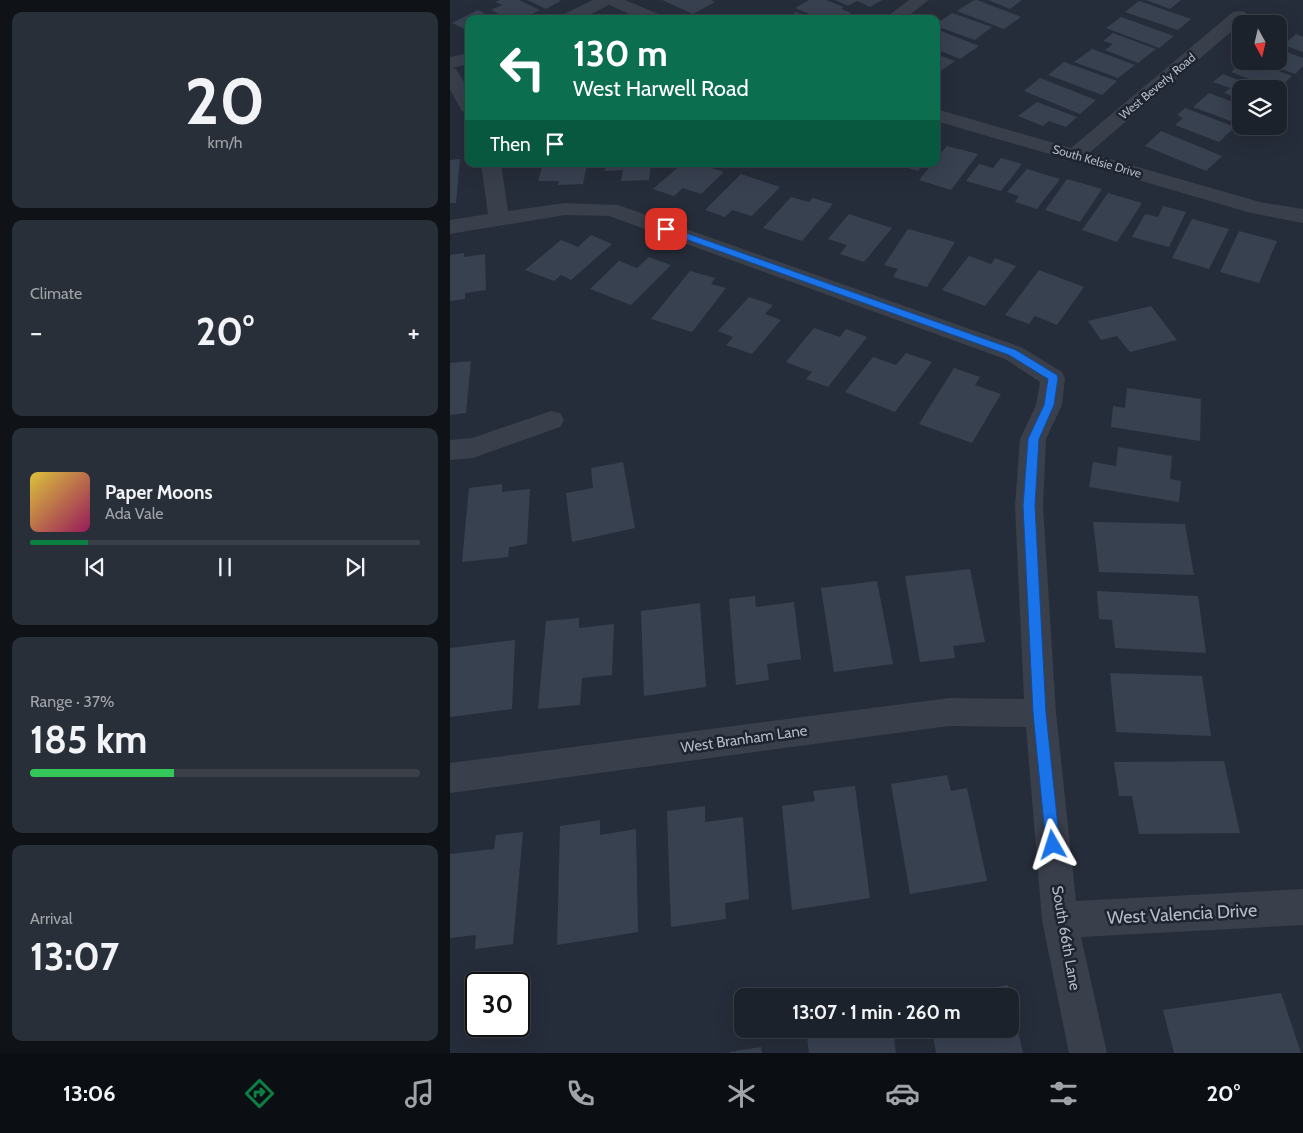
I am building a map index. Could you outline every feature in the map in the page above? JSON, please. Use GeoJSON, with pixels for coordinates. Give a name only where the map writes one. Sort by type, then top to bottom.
{"type":"FeatureCollection","features":[{"type":"Feature","properties":{"kind":"street"},"geometry":{"type":"LineString","coordinates":[[576,15],[606,0]]}},
{"type":"Feature","properties":{"kind":"street"},"geometry":{"type":"LineString","coordinates":[[611,0],[645,15]]}},
{"type":"Feature","properties":{"kind":"street"},"geometry":{"type":"LineString","coordinates":[[898,15],[921,0]]}},
{"type":"Feature","properties":{"kind":"street","name":"West Beverly Road"},"geometry":{"type":"LineString","coordinates":[[1075,155],[1232,22]]}},
{"type":"Feature","properties":{"kind":"street"},"geometry":{"type":"LineString","coordinates":[[450,63],[465,59]]}},
{"type":"Feature","properties":{"kind":"street"},"geometry":{"type":"LineString","coordinates":[[450,73],[465,100]]}},
{"type":"Feature","properties":{"kind":"street","name":"South Kelsie Drive"},"geometry":{"type":"LineString","coordinates":[[940,116],[1258,208],[1303,216]]}},
{"type":"Feature","properties":{"kind":"street"},"geometry":{"type":"LineString","coordinates":[[450,227],[499,219],[490,167]]}},
{"type":"Feature","properties":{"kind":"street","name":"South Kelsie Drive"},"geometry":{"type":"LineString","coordinates":[[1258,208],[1303,228]]}},
{"type":"Feature","properties":{"kind":"street","name":"South 66th Lane"},"geometry":{"type":"LineString","coordinates":[[499,219],[565,209],[611,210],[1013,353],[1053,378],[1049,405],[1033,439],[1029,506],[1040,713],[1060,920],[1088,1053]]}},
{"type":"Feature","properties":{"kind":"street"},"geometry":{"type":"LineString","coordinates":[[450,450],[473,448],[551,420]]}},
{"type":"Feature","properties":{"kind":"street","name":"West Branham Lane"},"geometry":{"type":"LineString","coordinates":[[450,778],[949,712],[1040,713]]}},
{"type":"Feature","properties":{"kind":"street","name":"West Valencia Drive"},"geometry":{"type":"LineString","coordinates":[[1060,920],[1303,907]]}},
{"type":"Feature","properties":{"kind":"building"},"geometry":{"type":"Polygon","coordinates":[[[500,0],[519,0],[540,10],[530,15],[501,15],[491,10],[502,5],[495,2],[500,0]]]}},
{"type":"Feature","properties":{"kind":"building"},"geometry":{"type":"Polygon","coordinates":[[[527,0],[558,0],[561,1],[546,9],[527,0]]]}},
{"type":"Feature","properties":{"kind":"building"},"geometry":{"type":"Polygon","coordinates":[[[662,0],[711,0],[715,2],[693,14],[662,0]]]}},
{"type":"Feature","properties":{"kind":"building"},"geometry":{"type":"Polygon","coordinates":[[[809,0],[826,0],[844,7],[841,9],[851,13],[848,15],[812,15],[795,8],[809,0]]]}},
{"type":"Feature","properties":{"kind":"building"},"geometry":{"type":"Polygon","coordinates":[[[835,0],[882,0],[870,7],[857,1],[848,6],[835,0]]]}},
{"type":"Feature","properties":{"kind":"building"},"geometry":{"type":"Polygon","coordinates":[[[974,0],[1021,17],[1004,29],[957,11],[974,0]]]}},
{"type":"Feature","properties":{"kind":"building"},"geometry":{"type":"Polygon","coordinates":[[[988,0],[1022,0],[1010,9],[988,0]]]}},
{"type":"Feature","properties":{"kind":"building"},"geometry":{"type":"Polygon","coordinates":[[[1146,0],[1181,0],[1170,9],[1146,0]]]}},
{"type":"Feature","properties":{"kind":"building"},"geometry":{"type":"Polygon","coordinates":[[[1139,1],[1191,19],[1178,30],[1125,12],[1139,1]]]}},
{"type":"Feature","properties":{"kind":"building"},"geometry":{"type":"Polygon","coordinates":[[[478,10],[487,15],[468,15],[478,10]]]}},
{"type":"Feature","properties":{"kind":"building"},"geometry":{"type":"Polygon","coordinates":[[[796,12],[803,15],[791,15],[796,12]]]}},
{"type":"Feature","properties":{"kind":"building"},"geometry":{"type":"Polygon","coordinates":[[[952,13],[992,27],[975,40],[940,27],[940,21],[952,13]]]}},
{"type":"Feature","properties":{"kind":"building"},"geometry":{"type":"Polygon","coordinates":[[[465,16],[465,29],[452,23],[465,16]]]}},
{"type":"Feature","properties":{"kind":"building"},"geometry":{"type":"Polygon","coordinates":[[[1121,17],[1174,36],[1159,48],[1106,28],[1121,17]]]}},
{"type":"Feature","properties":{"kind":"building"},"geometry":{"type":"Polygon","coordinates":[[[940,31],[979,46],[960,59],[940,51],[940,31]]]}},
{"type":"Feature","properties":{"kind":"building"},"geometry":{"type":"Polygon","coordinates":[[[1113,33],[1156,49],[1138,63],[1105,50],[1113,44],[1103,41],[1113,33]]]}},
{"type":"Feature","properties":{"kind":"building"},"geometry":{"type":"Polygon","coordinates":[[[1296,34],[1303,37],[1303,52],[1288,47],[1288,41],[1296,34]]]}},
{"type":"Feature","properties":{"kind":"building"},"geometry":{"type":"Polygon","coordinates":[[[1092,49],[1135,65],[1118,78],[1074,62],[1092,49]]]}},
{"type":"Feature","properties":{"kind":"building"},"geometry":{"type":"Polygon","coordinates":[[[1288,52],[1303,58],[1303,66],[1295,74],[1284,70],[1288,70],[1288,52]]]}},
{"type":"Feature","properties":{"kind":"building"},"geometry":{"type":"Polygon","coordinates":[[[940,55],[955,61],[940,71],[940,55]]]}},
{"type":"Feature","properties":{"kind":"building"},"geometry":{"type":"Polygon","coordinates":[[[1064,62],[1117,81],[1102,95],[1048,75],[1064,62]]]}},
{"type":"Feature","properties":{"kind":"building"},"geometry":{"type":"Polygon","coordinates":[[[1233,70],[1276,70],[1292,76],[1287,81],[1252,80],[1231,72],[1233,70]]]}},
{"type":"Feature","properties":{"kind":"building"},"geometry":{"type":"Polygon","coordinates":[[[1223,74],[1238,80],[1232,80],[1232,96],[1224,93],[1230,88],[1213,82],[1223,74]]]}},
{"type":"Feature","properties":{"kind":"building"},"geometry":{"type":"Polygon","coordinates":[[[1040,78],[1096,100],[1080,114],[1024,91],[1040,78]]]}},
{"type":"Feature","properties":{"kind":"building"},"geometry":{"type":"Polygon","coordinates":[[[1209,93],[1232,102],[1232,122],[1193,107],[1209,93]]]}},
{"type":"Feature","properties":{"kind":"building"},"geometry":{"type":"Polygon","coordinates":[[[1037,102],[1077,117],[1066,127],[1049,121],[1043,126],[1018,116],[1037,102]]]}},
{"type":"Feature","properties":{"kind":"building"},"geometry":{"type":"Polygon","coordinates":[[[1185,108],[1232,126],[1232,130],[1219,142],[1175,125],[1183,118],[1177,115],[1185,108]]]}},
{"type":"Feature","properties":{"kind":"building"},"geometry":{"type":"Polygon","coordinates":[[[1161,131],[1222,156],[1206,171],[1145,146],[1161,131]]]}},
{"type":"Feature","properties":{"kind":"building"},"geometry":{"type":"Polygon","coordinates":[[[947,146],[978,154],[951,190],[919,180],[930,167],[940,167],[940,154],[947,146]]]}},
{"type":"Feature","properties":{"kind":"building"},"geometry":{"type":"Polygon","coordinates":[[[1001,158],[1022,164],[1001,191],[966,181],[979,164],[993,168],[1001,158]]]}},
{"type":"Feature","properties":{"kind":"building"},"geometry":{"type":"Polygon","coordinates":[[[460,159],[456,203],[450,203],[450,160],[460,159]]]}},
{"type":"Feature","properties":{"kind":"building"},"geometry":{"type":"Polygon","coordinates":[[[542,167],[586,167],[583,184],[558,185],[559,181],[538,181],[542,167]]]}},
{"type":"Feature","properties":{"kind":"building"},"geometry":{"type":"Polygon","coordinates":[[[606,167],[651,167],[649,180],[621,181],[623,170],[605,171],[606,167]]]}},
{"type":"Feature","properties":{"kind":"building"},"geometry":{"type":"Polygon","coordinates":[[[679,167],[708,167],[724,172],[701,194],[683,188],[674,196],[653,189],[679,167]]]}},
{"type":"Feature","properties":{"kind":"building"},"geometry":{"type":"Polygon","coordinates":[[[905,167],[921,167],[918,171],[905,167]]]}},
{"type":"Feature","properties":{"kind":"building"},"geometry":{"type":"Polygon","coordinates":[[[1027,169],[1060,179],[1037,209],[1015,202],[1019,196],[1007,192],[1027,169]]]}},
{"type":"Feature","properties":{"kind":"building"},"geometry":{"type":"Polygon","coordinates":[[[741,174],[780,187],[752,216],[732,210],[725,217],[705,210],[741,174]]]}},
{"type":"Feature","properties":{"kind":"building"},"geometry":{"type":"Polygon","coordinates":[[[1067,179],[1102,189],[1080,222],[1045,210],[1067,179]]]}},
{"type":"Feature","properties":{"kind":"building"},"geometry":{"type":"Polygon","coordinates":[[[1108,193],[1142,203],[1117,242],[1082,230],[1108,193]]]}},
{"type":"Feature","properties":{"kind":"building"},"geometry":{"type":"Polygon","coordinates":[[[791,197],[809,202],[813,198],[833,204],[802,241],[763,228],[791,197]]]}},
{"type":"Feature","properties":{"kind":"building"},"geometry":{"type":"Polygon","coordinates":[[[1163,206],[1186,212],[1169,247],[1132,237],[1145,214],[1158,217],[1163,206]]]}},
{"type":"Feature","properties":{"kind":"building"},"geometry":{"type":"Polygon","coordinates":[[[849,214],[892,228],[864,262],[840,254],[847,245],[828,239],[849,214]]]}},
{"type":"Feature","properties":{"kind":"building"},"geometry":{"type":"Polygon","coordinates":[[[1192,219],[1229,229],[1209,269],[1172,258],[1192,219]]]}},
{"type":"Feature","properties":{"kind":"building"},"geometry":{"type":"Polygon","coordinates":[[[908,229],[955,242],[927,287],[893,277],[898,269],[884,265],[908,229]]]}},
{"type":"Feature","properties":{"kind":"building"},"geometry":{"type":"Polygon","coordinates":[[[1239,231],[1277,241],[1259,283],[1220,272],[1239,231]]]}},
{"type":"Feature","properties":{"kind":"building"},"geometry":{"type":"Polygon","coordinates":[[[591,235],[612,244],[571,280],[561,275],[554,281],[525,270],[561,240],[578,247],[591,235]]]}},
{"type":"Feature","properties":{"kind":"building"},"geometry":{"type":"Polygon","coordinates":[[[464,253],[464,257],[485,254],[486,290],[465,293],[465,299],[450,301],[450,255],[464,253]]]}},
{"type":"Feature","properties":{"kind":"building"},"geometry":{"type":"Polygon","coordinates":[[[969,256],[991,264],[995,258],[1016,266],[985,306],[942,290],[969,256]]]}},
{"type":"Feature","properties":{"kind":"building"},"geometry":{"type":"Polygon","coordinates":[[[649,257],[671,265],[631,305],[590,289],[619,261],[637,268],[649,257]]]}},
{"type":"Feature","properties":{"kind":"building"},"geometry":{"type":"Polygon","coordinates":[[[1039,270],[1084,287],[1057,325],[1035,316],[1029,324],[1005,315],[1039,270]]]}},
{"type":"Feature","properties":{"kind":"building"},"geometry":{"type":"Polygon","coordinates":[[[690,271],[715,278],[711,284],[726,288],[692,332],[651,319],[690,271]]]}},
{"type":"Feature","properties":{"kind":"building"},"geometry":{"type":"Polygon","coordinates":[[[749,297],[773,305],[765,314],[781,320],[752,354],[726,345],[733,337],[718,331],[749,297]]]}},
{"type":"Feature","properties":{"kind":"building"},"geometry":{"type":"Polygon","coordinates":[[[1151,306],[1177,340],[1130,352],[1117,336],[1101,340],[1088,321],[1151,306]]]}},
{"type":"Feature","properties":{"kind":"building"},"geometry":{"type":"Polygon","coordinates":[[[814,328],[840,337],[846,329],[867,337],[828,387],[806,379],[812,372],[786,362],[814,328]]]}},
{"type":"Feature","properties":{"kind":"building"},"geometry":{"type":"Polygon","coordinates":[[[906,353],[932,362],[895,412],[845,392],[873,357],[896,365],[906,353]]]}},
{"type":"Feature","properties":{"kind":"building"},"geometry":{"type":"Polygon","coordinates":[[[471,361],[466,413],[450,415],[450,363],[471,361]]]}},
{"type":"Feature","properties":{"kind":"building"},"geometry":{"type":"Polygon","coordinates":[[[954,368],[980,377],[975,385],[1001,394],[972,443],[919,424],[954,368]]]}},
{"type":"Feature","properties":{"kind":"building"},"geometry":{"type":"Polygon","coordinates":[[[1127,388],[1201,399],[1200,441],[1111,427],[1113,406],[1125,408],[1127,388]]]}},
{"type":"Feature","properties":{"kind":"building"},"geometry":{"type":"Polygon","coordinates":[[[1118,447],[1172,456],[1170,479],[1181,481],[1179,502],[1089,487],[1093,462],[1116,466],[1118,447]]]}},
{"type":"Feature","properties":{"kind":"building"},"geometry":{"type":"Polygon","coordinates":[[[623,462],[635,528],[572,542],[566,493],[593,488],[591,468],[623,462]]]}},
{"type":"Feature","properties":{"kind":"building"},"geometry":{"type":"Polygon","coordinates":[[[502,484],[502,492],[530,489],[527,544],[509,547],[508,557],[462,562],[469,488],[502,484]]]}},
{"type":"Feature","properties":{"kind":"building"},"geometry":{"type":"Polygon","coordinates":[[[1093,522],[1185,524],[1194,575],[1099,572],[1093,522]]]}},
{"type":"Feature","properties":{"kind":"building"},"geometry":{"type":"Polygon","coordinates":[[[970,569],[985,642],[953,646],[955,658],[920,662],[905,576],[970,569]]]}},
{"type":"Feature","properties":{"kind":"building"},"geometry":{"type":"Polygon","coordinates":[[[877,581],[893,664],[834,672],[821,588],[877,581]]]}},
{"type":"Feature","properties":{"kind":"building"},"geometry":{"type":"Polygon","coordinates":[[[1097,591],[1198,596],[1206,653],[1115,648],[1112,620],[1099,619],[1097,591]]]}},
{"type":"Feature","properties":{"kind":"building"},"geometry":{"type":"Polygon","coordinates":[[[755,596],[756,607],[794,602],[801,659],[767,664],[769,680],[736,685],[729,599],[755,596]]]}},
{"type":"Feature","properties":{"kind":"building"},"geometry":{"type":"Polygon","coordinates":[[[700,603],[706,687],[644,696],[641,611],[700,603]]]}},
{"type":"Feature","properties":{"kind":"building"},"geometry":{"type":"Polygon","coordinates":[[[579,618],[579,628],[614,624],[612,675],[582,678],[580,705],[538,709],[546,621],[579,618]]]}},
{"type":"Feature","properties":{"kind":"building"},"geometry":{"type":"Polygon","coordinates":[[[515,640],[512,709],[450,717],[450,648],[515,640]]]}},
{"type":"Feature","properties":{"kind":"building"},"geometry":{"type":"Polygon","coordinates":[[[1110,673],[1202,676],[1211,736],[1116,732],[1110,673]]]}},
{"type":"Feature","properties":{"kind":"building"},"geometry":{"type":"Polygon","coordinates":[[[1224,761],[1240,833],[1139,834],[1132,796],[1119,796],[1114,762],[1224,761]]]}},
{"type":"Feature","properties":{"kind":"building"},"geometry":{"type":"Polygon","coordinates":[[[947,775],[951,791],[967,788],[987,881],[910,894],[891,784],[947,775]]]}},
{"type":"Feature","properties":{"kind":"building"},"geometry":{"type":"Polygon","coordinates":[[[855,786],[870,898],[792,910],[782,806],[815,801],[813,791],[855,786]]]}},
{"type":"Feature","properties":{"kind":"building"},"geometry":{"type":"Polygon","coordinates":[[[705,806],[705,822],[743,817],[749,899],[725,903],[726,919],[671,927],[667,811],[705,806]]]}},
{"type":"Feature","properties":{"kind":"building"},"geometry":{"type":"Polygon","coordinates":[[[600,820],[600,835],[636,829],[638,932],[557,945],[560,826],[600,820]]]}},
{"type":"Feature","properties":{"kind":"building"},"geometry":{"type":"Polygon","coordinates":[[[523,832],[513,944],[475,949],[476,935],[450,938],[450,854],[494,849],[496,835],[523,832]]]}},
{"type":"Feature","properties":{"kind":"building"},"geometry":{"type":"Polygon","coordinates":[[[1008,985],[1009,988],[990,988],[1008,985]]]}},
{"type":"Feature","properties":{"kind":"building"},"geometry":{"type":"Polygon","coordinates":[[[1281,993],[1301,1053],[1174,1053],[1163,1010],[1281,993]]]}},
{"type":"Feature","properties":{"kind":"building"},"geometry":{"type":"Polygon","coordinates":[[[1019,1036],[1023,1053],[936,1053],[934,1038],[1019,1038],[1019,1036]]]}},
{"type":"Feature","properties":{"kind":"building"},"geometry":{"type":"Polygon","coordinates":[[[807,1038],[894,1038],[896,1053],[809,1053],[807,1038]]]}},
{"type":"Feature","properties":{"kind":"building"},"geometry":{"type":"Polygon","coordinates":[[[761,1047],[762,1053],[729,1053],[729,1052],[761,1047]]]}},
{"type":"Feature","properties":{"kind":"route"},"geometry":{"type":"LineString","coordinates":[[666,229],[1013,353],[1053,378],[1049,405],[1033,439],[1029,506],[1040,713],[1053,845]]}}]}
